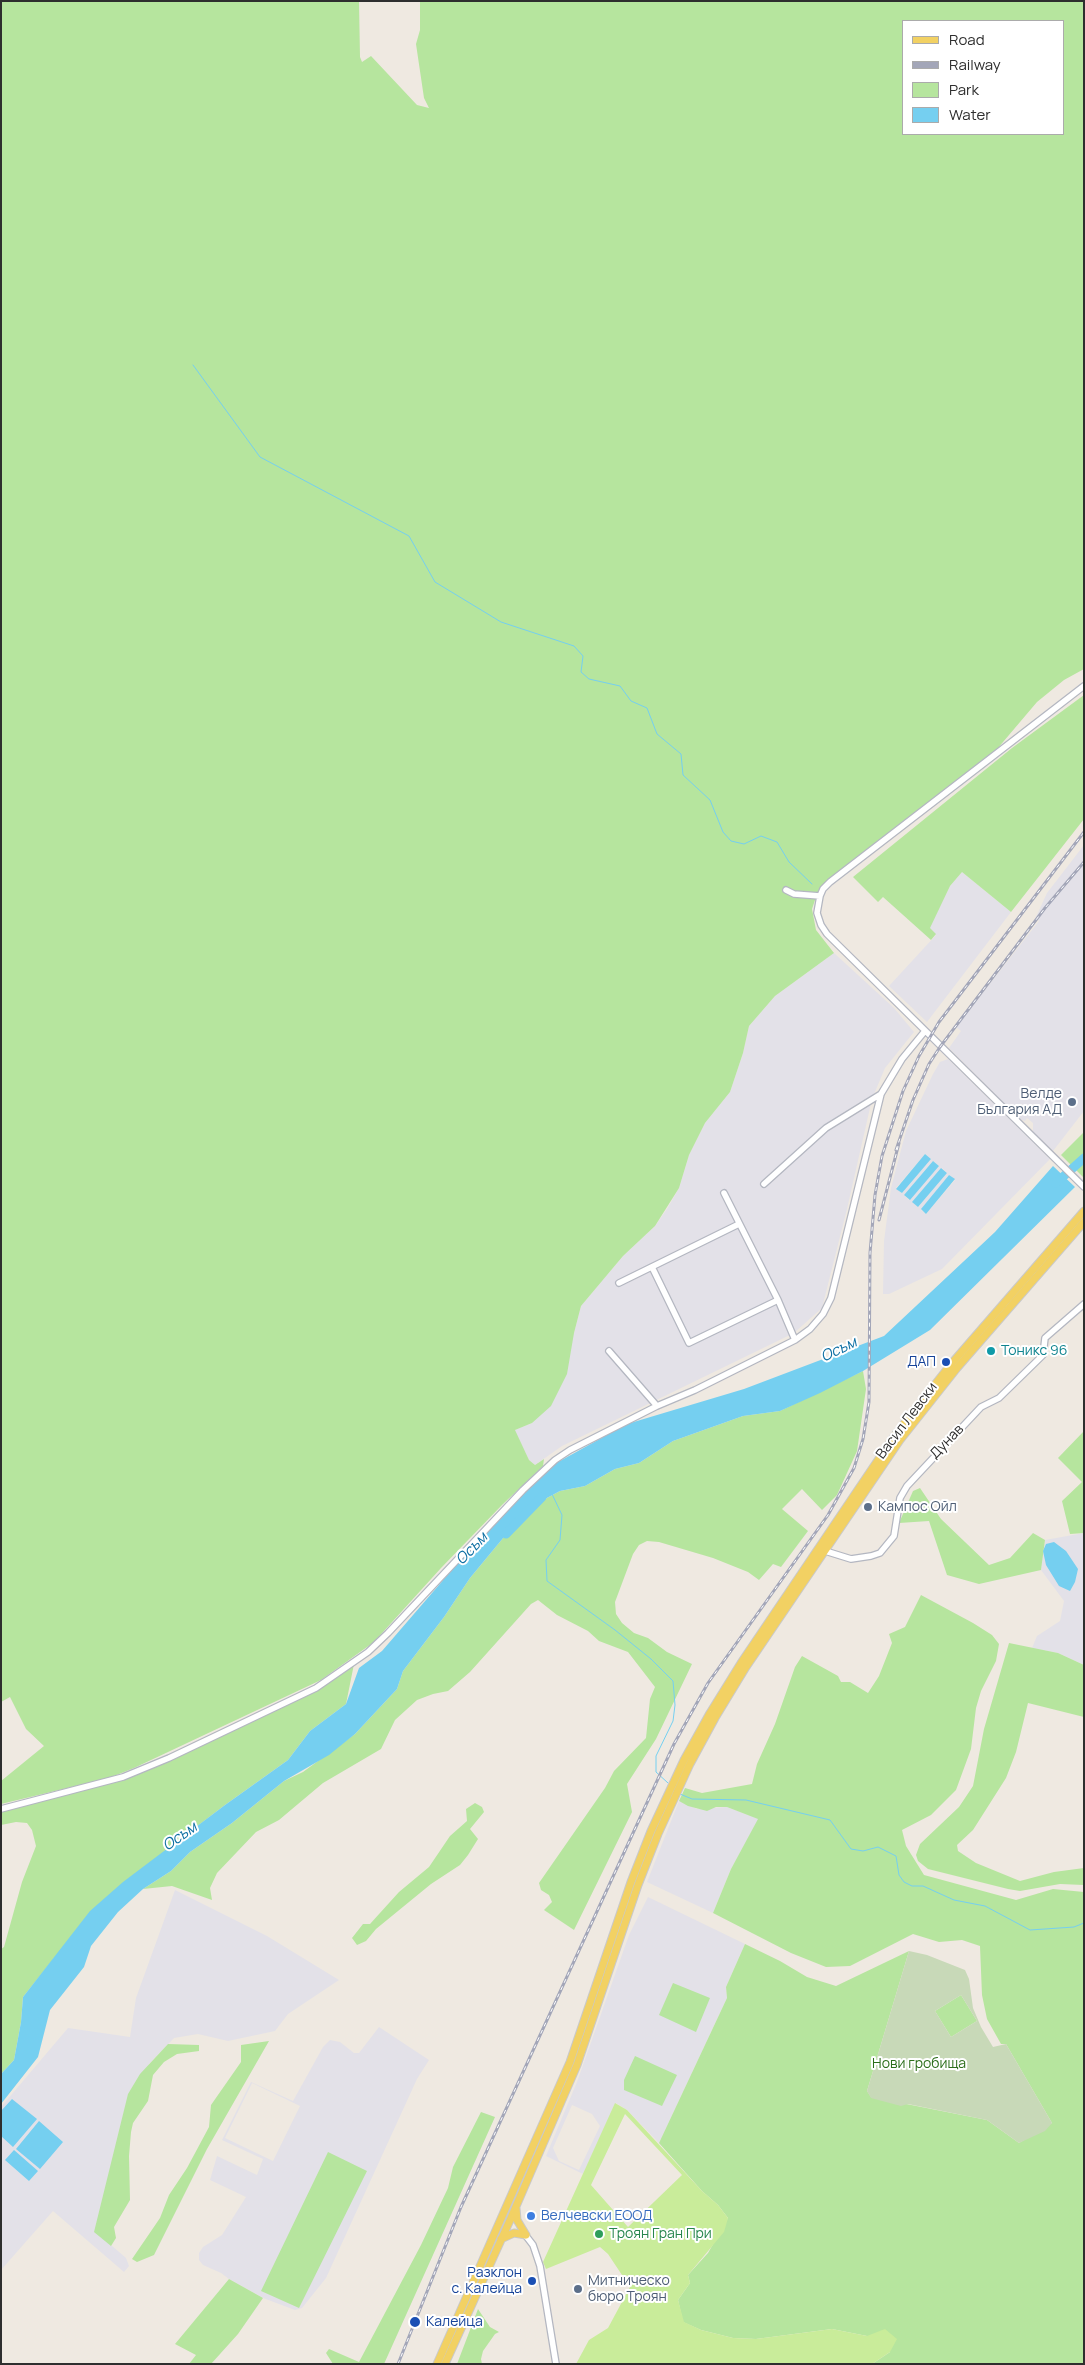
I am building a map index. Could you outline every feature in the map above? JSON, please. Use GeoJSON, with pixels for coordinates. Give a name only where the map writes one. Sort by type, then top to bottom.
{"type":"FeatureCollection","features":[{"type":"Feature","properties":{"kind":"main road","name":"Васил Левски"},"geometry":{"type":"LineString","coordinates":[[821,1550],[895,1435],[922,1399],[1084,1211]]}},
{"type":"Feature","properties":{"kind":"main road","name":"Васил Левски"},"geometry":{"type":"LineString","coordinates":[[821,1550],[927,1404],[1084,1222]]}},
{"type":"Feature","properties":{"kind":"main road"},"geometry":{"type":"LineString","coordinates":[[445,2364],[516,2207],[577,2064],[638,1885],[682,1782],[707,1733],[741,1675],[821,1550]]}},
{"type":"Feature","properties":{"kind":"main road"},"geometry":{"type":"LineString","coordinates":[[437,2364],[570,2062],[631,1882],[667,1795],[710,1713],[821,1550]]}},
{"type":"Feature","properties":{"kind":"main road"},"geometry":{"type":"LineString","coordinates":[[516,2207],[517,2220],[526,2235]]}},
{"type":"Feature","properties":{"kind":"main road"},"geometry":{"type":"LineString","coordinates":[[501,2239],[514,2233],[526,2235]]}},
{"type":"Feature","properties":{"kind":"street"},"geometry":{"type":"LineString","coordinates":[[1083,1186],[828,934],[821,925],[817,913],[820,896],[823,889],[830,882],[1084,686]]}},
{"type":"Feature","properties":{"kind":"street"},"geometry":{"type":"LineString","coordinates":[[786,890],[794,894],[820,896]]}},
{"type":"Feature","properties":{"kind":"street"},"geometry":{"type":"LineString","coordinates":[[1,1809],[123,1778],[185,1751],[316,1688],[343,1671],[375,1646],[523,1490],[556,1460],[570,1450],[795,1340],[810,1329],[823,1314],[831,1298],[881,1094],[902,1059],[925,1031]]}},
{"type":"Feature","properties":{"kind":"street"},"geometry":{"type":"LineString","coordinates":[[764,1184],[826,1128],[881,1094]]}},
{"type":"Feature","properties":{"kind":"street"},"geometry":{"type":"LineString","coordinates":[[724,1193],[778,1300],[795,1340]]}},
{"type":"Feature","properties":{"kind":"street"},"geometry":{"type":"LineString","coordinates":[[619,1283],[739,1224]]}},
{"type":"Feature","properties":{"kind":"street"},"geometry":{"type":"LineString","coordinates":[[652,1267],[689,1343],[778,1300]]}},
{"type":"Feature","properties":{"kind":"street","name":"Дунав"},"geometry":{"type":"LineString","coordinates":[[821,1550],[851,1559],[880,1553],[894,1536],[900,1498],[907,1486],[981,1407],[999,1398],[1042,1355],[1044,1338],[1084,1304]]}},
{"type":"Feature","properties":{"kind":"street"},"geometry":{"type":"LineString","coordinates":[[609,1352],[658,1406]]}},
{"type":"Feature","properties":{"kind":"street"},"geometry":{"type":"LineString","coordinates":[[505,2212],[526,2235],[540,2266],[556,2364]]}},
{"type":"Feature","properties":{"kind":"shaded area","name":"Велде България АД"},"geometry":{"type":"Polygon","coordinates":[[[1084,845],[1084,1111],[1053,1151],[1033,1132],[1033,1123],[1027,1118],[1025,1121],[1020,1119],[949,1048],[961,1031],[956,1027],[1039,921],[1036,917],[1047,893],[1084,845]]]}},
{"type":"Feature","properties":{"kind":"shaded area"},"geometry":{"type":"Polygon","coordinates":[[[962,872],[1011,912],[927,1022],[889,986],[936,935],[929,928],[950,886],[962,872]]]}},
{"type":"Feature","properties":{"kind":"shaded area"},"geometry":{"type":"Polygon","coordinates":[[[834,953],[894,1008],[914,1032],[885,1068],[872,1099],[822,1308],[794,1333],[562,1446],[535,1465],[529,1460],[514,1430],[532,1423],[574,1333],[581,1306],[623,1256],[655,1226],[667,1209],[679,1188],[689,1155],[705,1123],[730,1092],[743,1053],[749,1026],[775,996],[834,953]]]}},
{"type":"Feature","properties":{"kind":"shaded area"},"geometry":{"type":"Polygon","coordinates":[[[948,1059],[1050,1159],[942,1269],[889,1294],[883,1294],[884,1241],[891,1188],[906,1131],[940,1062],[948,1059]],[[925,1154],[896,1188],[902,1193],[931,1159],[925,1154]],[[933,1161],[904,1195],[909,1200],[939,1166],[933,1161]],[[942,1168],[913,1202],[918,1207],[947,1173],[942,1168]],[[949,1175],[921,1210],[926,1214],[955,1180],[949,1175]]]}},
{"type":"Feature","properties":{"kind":"shaded area"},"geometry":{"type":"Polygon","coordinates":[[[1084,1533],[1084,1665],[1058,1653],[1032,1648],[1037,1636],[1060,1621],[1064,1601],[1041,1570],[1045,1540],[1084,1533]]]}},
{"type":"Feature","properties":{"kind":"shaded area"},"geometry":{"type":"Polygon","coordinates":[[[679,1801],[697,1809],[727,1807],[759,1819],[731,1869],[713,1913],[647,1882],[679,1801]]]}},
{"type":"Feature","properties":{"kind":"shaded area"},"geometry":{"type":"Polygon","coordinates":[[[175,1890],[267,1936],[339,1980],[288,2014],[275,2031],[228,2041],[198,2034],[174,2038],[149,2064],[96,2232],[126,2258],[129,2266],[124,2272],[53,2211],[1,2270],[1,2107],[68,2028],[130,2037],[136,1998],[175,1890]]]}},
{"type":"Feature","properties":{"kind":"shaded area"},"geometry":{"type":"Polygon","coordinates":[[[648,1897],[745,1944],[726,1987],[727,1998],[659,2143],[627,2110],[616,2103],[583,2174],[546,2156],[577,2082],[629,1935],[648,1897]],[[572,2105],[553,2148],[559,2161],[579,2170],[600,2126],[592,2114],[572,2105]]]}},
{"type":"Feature","properties":{"kind":"shaded area"},"geometry":{"type":"Polygon","coordinates":[[[379,2027],[429,2060],[417,2079],[326,2278],[302,2308],[295,2310],[263,2298],[221,2273],[203,2265],[199,2260],[199,2253],[203,2247],[222,2235],[246,2197],[210,2180],[217,2156],[257,2175],[263,2159],[222,2140],[251,2082],[293,2101],[323,2047],[330,2040],[340,2042],[354,2053],[359,2053],[379,2027]],[[252,2083],[225,2138],[273,2161],[300,2106],[252,2083]]]}},
{"type":"Feature","properties":{"kind":"green space"},"geometry":{"type":"Polygon","coordinates":[[[1,1],[359,1],[360,57],[362,62],[371,56],[417,105],[429,108],[424,98],[416,44],[420,30],[420,1],[1084,1],[1084,669],[1064,680],[1037,702],[992,755],[816,897],[812,909],[816,930],[834,953],[775,996],[749,1026],[743,1053],[730,1092],[705,1123],[689,1155],[679,1188],[655,1226],[623,1256],[581,1306],[567,1374],[551,1406],[532,1423],[515,1430],[529,1460],[535,1465],[544,1459],[543,1466],[441,1568],[374,1642],[321,1680],[134,1768],[109,1778],[1,1804],[1,1781],[44,1746],[26,1729],[10,1697],[1,1702],[1,1]]]}},
{"type":"Feature","properties":{"kind":"green space"},"geometry":{"type":"Polygon","coordinates":[[[1084,695],[1084,819],[1011,912],[962,872],[950,886],[930,928],[936,934],[931,940],[883,897],[878,902],[853,877],[1012,748],[1084,695]]]}},
{"type":"Feature","properties":{"kind":"green space"},"geometry":{"type":"Polygon","coordinates":[[[1084,1132],[1084,1178],[1061,1155],[1084,1132]]]}},
{"type":"Feature","properties":{"kind":"green space"},"geometry":{"type":"Polygon","coordinates":[[[863,1371],[866,1389],[857,1451],[837,1495],[822,1510],[802,1489],[782,1509],[808,1531],[781,1567],[773,1564],[759,1580],[748,1572],[713,1558],[659,1542],[647,1541],[639,1545],[633,1554],[615,1602],[616,1614],[622,1623],[634,1633],[648,1638],[667,1652],[692,1664],[656,1739],[627,1784],[632,1812],[574,1930],[544,1910],[552,1902],[549,1895],[541,1890],[539,1883],[605,1788],[614,1771],[646,1738],[650,1699],[655,1687],[628,1652],[599,1641],[588,1631],[557,1615],[538,1600],[531,1604],[470,1672],[448,1691],[417,1700],[395,1720],[381,1749],[323,1783],[279,1820],[256,1832],[217,1873],[210,1888],[212,1900],[172,1886],[143,1889],[171,1871],[190,1852],[232,1823],[284,1781],[303,1772],[355,1734],[397,1689],[403,1671],[444,1617],[470,1578],[528,1508],[560,1491],[585,1486],[615,1469],[639,1463],[673,1441],[743,1416],[780,1411],[863,1371]]]}},
{"type":"Feature","properties":{"kind":"green space"},"geometry":{"type":"Polygon","coordinates":[[[1084,1431],[1084,1533],[1070,1534],[1062,1501],[1082,1482],[1058,1458],[1084,1431]]]}},
{"type":"Feature","properties":{"kind":"green space"},"geometry":{"type":"Polygon","coordinates":[[[920,1488],[941,1519],[989,1565],[1010,1558],[1033,1533],[1045,1540],[1041,1570],[979,1584],[947,1575],[929,1521],[899,1523],[913,1491],[920,1488]]]}},
{"type":"Feature","properties":{"kind":"green space"},"geometry":{"type":"Polygon","coordinates":[[[921,1595],[973,1623],[992,1635],[999,1644],[996,1661],[981,1691],[976,1708],[971,1749],[956,1790],[931,1815],[902,1830],[906,1846],[924,1875],[1016,1900],[1053,1889],[1084,1892],[1084,2364],[872,2364],[890,2352],[867,2336],[832,2329],[756,2339],[733,2338],[701,2330],[683,2322],[678,2300],[690,2283],[688,2275],[708,2253],[728,2218],[659,2143],[727,1998],[726,1987],[745,1944],[807,1977],[836,1986],[909,1951],[867,2091],[871,2097],[987,2120],[1019,2143],[1052,2123],[1006,2044],[1001,2044],[987,2019],[982,1995],[980,1946],[962,1940],[939,1942],[913,1934],[850,1966],[826,1967],[791,1953],[713,1913],[731,1869],[758,1819],[727,1807],[716,1807],[707,1811],[688,1806],[679,1801],[685,1788],[702,1793],[752,1784],[757,1764],[775,1724],[795,1667],[802,1656],[838,1676],[841,1682],[850,1682],[868,1693],[879,1676],[892,1643],[889,1634],[905,1627],[921,1595]]]}},
{"type":"Feature","properties":{"kind":"green space"},"geometry":{"type":"Polygon","coordinates":[[[1009,1643],[1058,1653],[1084,1665],[1084,1717],[1028,1703],[1016,1752],[1006,1778],[973,1830],[957,1845],[958,1851],[976,1863],[1020,1881],[1054,1872],[1084,1868],[1084,1885],[1060,1884],[1020,1891],[1008,1889],[928,1869],[918,1861],[916,1855],[920,1844],[959,1807],[973,1786],[984,1729],[1009,1643]]]}},
{"type":"Feature","properties":{"kind":"green space"},"geometry":{"type":"Polygon","coordinates":[[[354,1664],[346,1704],[310,1731],[288,1760],[183,1837],[55,1957],[23,1997],[21,2022],[14,2060],[1,2074],[1,1949],[4,1947],[22,1882],[36,1846],[32,1830],[27,1823],[16,1822],[1,1825],[1,1811],[124,1777],[303,1694],[354,1664]]]}},
{"type":"Feature","properties":{"kind":"green space"},"geometry":{"type":"Polygon","coordinates":[[[475,1803],[482,1807],[484,1812],[470,1829],[478,1839],[460,1865],[431,1884],[376,1929],[366,1941],[357,1945],[352,1938],[363,1924],[370,1924],[399,1892],[429,1867],[450,1836],[467,1821],[466,1809],[475,1803]]]}},
{"type":"Feature","properties":{"kind":"green space","name":"Нови гробища"},"geometry":{"type":"Polygon","coordinates":[[[909,1951],[927,1955],[965,1970],[969,1979],[973,2008],[981,2027],[993,2047],[1006,2044],[1052,2123],[1045,2131],[1019,2143],[987,2120],[908,2104],[901,2106],[871,2098],[867,2091],[909,1951]],[[961,1995],[935,2011],[951,2037],[977,2021],[961,1995]]]}},
{"type":"Feature","properties":{"kind":"green space"},"geometry":{"type":"Polygon","coordinates":[[[673,1983],[710,1998],[696,2032],[659,2015],[673,1983]]]}},
{"type":"Feature","properties":{"kind":"green space"},"geometry":{"type":"Polygon","coordinates":[[[961,1995],[977,2021],[951,2037],[935,2011],[961,1995]]]}},
{"type":"Feature","properties":{"kind":"green space"},"geometry":{"type":"Polygon","coordinates":[[[269,2041],[207,2149],[154,2255],[137,2262],[132,2259],[160,2218],[169,2195],[187,2168],[209,2127],[211,2105],[241,2062],[241,2045],[269,2041]]]}},
{"type":"Feature","properties":{"kind":"green space"},"geometry":{"type":"Polygon","coordinates":[[[168,2044],[199,2045],[199,2051],[177,2054],[164,2062],[153,2075],[148,2101],[133,2123],[129,2156],[130,2200],[114,2227],[116,2238],[111,2246],[94,2232],[128,2094],[140,2074],[168,2044]]]}},
{"type":"Feature","properties":{"kind":"green space"},"geometry":{"type":"Polygon","coordinates":[[[635,2056],[677,2075],[662,2106],[624,2090],[624,2080],[635,2056]]]}},
{"type":"Feature","properties":{"kind":"green space","name":"Троян Гран При"},"geometry":{"type":"Polygon","coordinates":[[[615,2103],[627,2110],[702,2191],[718,2205],[728,2218],[724,2232],[688,2275],[690,2283],[678,2300],[684,2322],[701,2330],[733,2338],[756,2339],[832,2329],[867,2336],[885,2329],[897,2339],[890,2352],[872,2364],[576,2364],[589,2340],[608,2328],[630,2287],[608,2254],[600,2247],[546,2269],[543,2262],[615,2103]],[[625,2114],[591,2185],[628,2227],[682,2175],[625,2114]]]}},
{"type":"Feature","properties":{"kind":"green space"},"geometry":{"type":"Polygon","coordinates":[[[481,2112],[495,2117],[384,2364],[333,2364],[326,2353],[329,2349],[359,2362],[421,2245],[448,2188],[453,2167],[481,2112]]]}},
{"type":"Feature","properties":{"kind":"green space"},"geometry":{"type":"Polygon","coordinates":[[[328,2152],[367,2171],[299,2308],[261,2291],[328,2152]]]}},
{"type":"Feature","properties":{"kind":"green space"},"geometry":{"type":"Polygon","coordinates":[[[229,2279],[263,2298],[238,2334],[211,2364],[189,2364],[196,2355],[175,2344],[229,2279]]]}},
{"type":"Feature","properties":{"kind":"green space"},"geometry":{"type":"Polygon","coordinates":[[[478,2309],[490,2327],[499,2332],[495,2334],[483,2351],[482,2364],[457,2364],[478,2309]]]}},
{"type":"Feature","properties":{"kind":"water"},"geometry":{"type":"Polygon","coordinates":[[[925,1154],[931,1159],[902,1193],[896,1189],[925,1154]]]}},
{"type":"Feature","properties":{"kind":"water"},"geometry":{"type":"Polygon","coordinates":[[[933,1161],[939,1166],[910,1200],[904,1195],[933,1161]]]}},
{"type":"Feature","properties":{"kind":"water"},"geometry":{"type":"Polygon","coordinates":[[[1053,1166],[1075,1187],[930,1330],[863,1371],[780,1411],[743,1416],[673,1441],[639,1463],[615,1469],[585,1486],[560,1491],[528,1508],[470,1578],[444,1617],[403,1671],[397,1689],[355,1734],[329,1755],[284,1781],[232,1823],[190,1852],[171,1871],[143,1889],[118,1912],[91,1946],[84,1967],[50,2010],[38,2057],[1,2104],[1,2074],[14,2060],[21,2022],[23,1997],[90,1911],[123,1882],[288,1760],[310,1731],[346,1704],[359,1668],[382,1651],[476,1542],[549,1467],[627,1424],[744,1389],[884,1336],[995,1232],[1053,1166]]]}},
{"type":"Feature","properties":{"kind":"water"},"geometry":{"type":"Polygon","coordinates":[[[941,1168],[947,1173],[918,1207],[912,1202],[941,1168]]]}},
{"type":"Feature","properties":{"kind":"water"},"geometry":{"type":"Polygon","coordinates":[[[949,1175],[955,1179],[926,1214],[921,1209],[949,1175]]]}},
{"type":"Feature","properties":{"kind":"water"},"geometry":{"type":"Polygon","coordinates":[[[1054,1542],[1066,1551],[1078,1569],[1075,1582],[1070,1591],[1059,1586],[1046,1565],[1043,1551],[1046,1544],[1054,1542]]]}},
{"type":"Feature","properties":{"kind":"water"},"geometry":{"type":"Polygon","coordinates":[[[12,2099],[37,2119],[13,2147],[1,2136],[1,2111],[12,2099]]]}},
{"type":"Feature","properties":{"kind":"water"},"geometry":{"type":"Polygon","coordinates":[[[39,2121],[63,2142],[40,2169],[16,2149],[39,2121]]]}},
{"type":"Feature","properties":{"kind":"water"},"geometry":{"type":"Polygon","coordinates":[[[14,2150],[38,2171],[29,2181],[5,2160],[14,2150]]]}},
{"type":"Feature","properties":{"kind":"waterway"},"geometry":{"type":"LineString","coordinates":[[193,365],[260,457],[409,536],[435,582],[501,622],[574,646],[583,656],[581,672],[589,679],[620,686],[631,701],[647,708],[657,734],[681,754],[683,775],[710,800],[723,832],[731,841],[744,844],[761,836],[777,842],[789,862],[812,884]]}},
{"type":"Feature","properties":{"kind":"waterway","name":"Осъм"},"geometry":{"type":"LineString","coordinates":[[1056,1183],[1084,1158]]}},
{"type":"Feature","properties":{"kind":"waterway"},"geometry":{"type":"LineString","coordinates":[[552,1494],[562,1515],[560,1540],[546,1560],[547,1581],[615,1630],[651,1659],[673,1681],[675,1705],[673,1721],[656,1756],[656,1772],[668,1783]]}},
{"type":"Feature","properties":{"kind":"waterway","name":"Осъм"},"geometry":{"type":"LineString","coordinates":[[506,1534],[542,1497]]}},
{"type":"Feature","properties":{"kind":"waterway"},"geometry":{"type":"LineString","coordinates":[[680,1794],[692,1799],[746,1800],[830,1820],[851,1849],[863,1851],[878,1847],[896,1856],[899,1875],[904,1882],[912,1886],[923,1886],[954,1900],[985,1906],[1030,1930],[1074,1927],[1084,1923]]}},
{"type":"Feature","properties":{"kind":"railway"},"geometry":{"type":"LineString","coordinates":[[398,2364],[461,2207],[674,1744],[708,1683],[828,1515],[854,1468],[863,1439],[869,1402],[870,1253],[875,1195],[882,1156],[903,1091],[919,1056],[939,1022],[1084,832]]}},
{"type":"Feature","properties":{"kind":"railway"},"geometry":{"type":"LineString","coordinates":[[896,1150],[913,1100],[929,1064],[940,1047],[1045,908],[1084,862]]}},
{"type":"Feature","properties":{"kind":"railway"},"geometry":{"type":"LineString","coordinates":[[879,1220],[899,1143]]}},
{"type":"Feature","properties":{"kind":"place","name":"Велде България АД"},"geometry":{"type":"Point","coordinates":[1072,1102]}},
{"type":"Feature","properties":{"kind":"place","name":"Тоникс 96"},"geometry":{"type":"Point","coordinates":[991,1351]}},
{"type":"Feature","properties":{"kind":"place","name":"ДАП"},"geometry":{"type":"Point","coordinates":[946,1362]}},
{"type":"Feature","properties":{"kind":"place","name":"Кампос Ойл"},"geometry":{"type":"Point","coordinates":[868,1507]}},
{"type":"Feature","properties":{"kind":"place","name":"Велчевски ЕООД"},"geometry":{"type":"Point","coordinates":[531,2216]}},
{"type":"Feature","properties":{"kind":"place","name":"Троян Гран При"},"geometry":{"type":"Point","coordinates":[599,2234]}},
{"type":"Feature","properties":{"kind":"place","name":"Разклон с. Калейца"},"geometry":{"type":"Point","coordinates":[532,2281]}},
{"type":"Feature","properties":{"kind":"place","name":"Митническо бюро Троян"},"geometry":{"type":"Point","coordinates":[578,2289]}},
{"type":"Feature","properties":{"kind":"place","name":"Калейца"},"geometry":{"type":"Point","coordinates":[415,2322]}}]}
